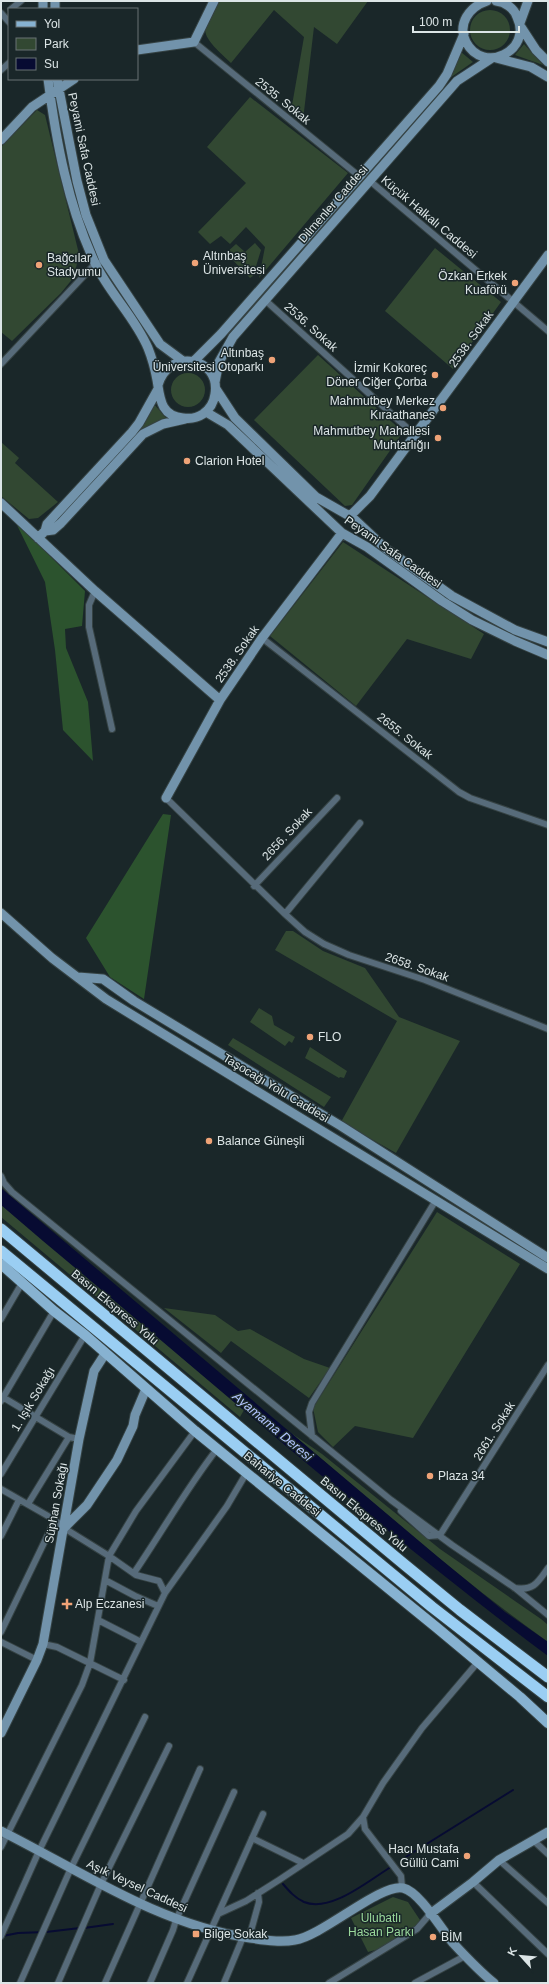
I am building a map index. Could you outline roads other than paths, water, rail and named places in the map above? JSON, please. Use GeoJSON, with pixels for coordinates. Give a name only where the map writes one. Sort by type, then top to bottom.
{"type":"FeatureCollection","features":[{"type":"Feature","properties":{"kind":"highway","name":"Basın Ekspress Yolu"},"geometry":{"type":"LineString","coordinates":[[1,1230],[460,1610],[548,1677]]}},
{"type":"Feature","properties":{"kind":"highway"},"geometry":{"type":"LineString","coordinates":[[1,1250],[392,1575],[548,1697]]}},
{"type":"Feature","properties":{"kind":"highway"},"geometry":{"type":"LineString","coordinates":[[525,1680],[548,1703]]}},
{"type":"Feature","properties":{"kind":"main road"},"geometry":{"type":"LineString","coordinates":[[138,50],[194,42],[214,1]]}},
{"type":"Feature","properties":{"kind":"main road","name":"Dilmenler Caddesi"},"geometry":{"type":"LineString","coordinates":[[194,361],[221,334],[439,86],[447,74],[464,34],[464,22],[470,11],[475,6],[487,1]]}},
{"type":"Feature","properties":{"kind":"main road"},"geometry":{"type":"LineString","coordinates":[[496,1],[511,8],[536,50],[548,62]]}},
{"type":"Feature","properties":{"kind":"main road"},"geometry":{"type":"LineString","coordinates":[[520,25],[528,1]]}},
{"type":"Feature","properties":{"kind":"main road","name":"Dilmenler Caddesi"},"geometry":{"type":"LineString","coordinates":[[215,386],[219,362],[227,346],[265,300],[457,81],[493,58],[503,56],[516,44],[520,25]]}},
{"type":"Feature","properties":{"kind":"main road"},"geometry":{"type":"LineString","coordinates":[[464,34],[466,41],[476,53],[531,67],[548,77]]}},
{"type":"Feature","properties":{"kind":"main road"},"geometry":{"type":"LineString","coordinates":[[50,80],[49,95],[71,195],[83,234],[95,264],[148,347],[161,402],[166,410],[173,415],[190,418]]}},
{"type":"Feature","properties":{"kind":"main road","name":"Peyami Safa Caddesi"},"geometry":{"type":"LineString","coordinates":[[50,80],[58,89],[77,181],[86,215],[104,260],[160,344],[183,361]]}},
{"type":"Feature","properties":{"kind":"main road"},"geometry":{"type":"LineString","coordinates":[[1,140],[32,107],[72,80]]}},
{"type":"Feature","properties":{"kind":"main road","name":"2538. Sokak"},"geometry":{"type":"LineString","coordinates":[[370,496],[548,255]]}},
{"type":"Feature","properties":{"kind":"main road"},"geometry":{"type":"LineString","coordinates":[[38,538],[45,531],[47,524],[139,423],[158,387],[163,372],[168,367],[183,361],[194,361],[207,369],[215,386],[213,402],[206,412],[190,418],[163,424],[143,434],[61,523],[53,530],[45,531]]}},
{"type":"Feature","properties":{"kind":"main road","name":"Peyami Safa Caddesi"},"geometry":{"type":"LineString","coordinates":[[215,386],[236,418],[316,497],[348,515],[385,548],[452,596],[515,630],[548,642]]}},
{"type":"Feature","properties":{"kind":"main road","name":"Peyami Safa Caddesi"},"geometry":{"type":"LineString","coordinates":[[206,412],[228,425],[339,531],[367,547],[442,601],[472,620],[514,641],[548,655]]}},
{"type":"Feature","properties":{"kind":"main road"},"geometry":{"type":"LineString","coordinates":[[339,531],[338,521],[348,515],[370,496]]}},
{"type":"Feature","properties":{"kind":"main road"},"geometry":{"type":"LineString","coordinates":[[350,537],[356,532],[357,522],[370,496]]}},
{"type":"Feature","properties":{"kind":"main road"},"geometry":{"type":"LineString","coordinates":[[1,503],[95,591],[220,700]]}},
{"type":"Feature","properties":{"kind":"main road","name":"2538. Sokak"},"geometry":{"type":"LineString","coordinates":[[166,798],[220,700],[262,638],[339,531]]}},
{"type":"Feature","properties":{"kind":"main road","name":"Taşocağı Yolu Caddesi"},"geometry":{"type":"LineString","coordinates":[[1,914],[78,978],[106,999],[548,1269]]}},
{"type":"Feature","properties":{"kind":"main road","name":"Taşocağı Yolu Caddesi"},"geometry":{"type":"LineString","coordinates":[[78,978],[103,979],[134,1001],[341,1126],[441,1192],[548,1258]]}},
{"type":"Feature","properties":{"kind":"main road"},"geometry":{"type":"LineString","coordinates":[[436,1200],[441,1192]]}},
{"type":"Feature","properties":{"kind":"main road","name":"Bahariye Caddesi"},"geometry":{"type":"LineString","coordinates":[[1,1264],[195,1431],[478,1662],[520,1697],[548,1723]]}},
{"type":"Feature","properties":{"kind":"main road","name":"Süphan Sokağı"},"geometry":{"type":"LineString","coordinates":[[1,1733],[37,1660],[43,1644],[79,1439],[94,1371],[105,1354]]}},
{"type":"Feature","properties":{"kind":"main road"},"geometry":{"type":"LineString","coordinates":[[64,1528],[87,1505],[117,1460],[133,1426],[135,1415],[146,1389]]}},
{"type":"Feature","properties":{"kind":"main road","name":"Aşık Veysel Caddesi"},"geometry":{"type":"LineString","coordinates":[[4,1832],[101,1884],[176,1920],[210,1930],[266,1940],[295,1940],[313,1933],[382,1892],[402,1888]]}},
{"type":"Feature","properties":{"kind":"main road"},"geometry":{"type":"LineString","coordinates":[[430,1914],[474,1882],[499,1860],[548,1832]]}},
{"type":"Feature","properties":{"kind":"main road"},"geometry":{"type":"LineString","coordinates":[[402,1888],[412,1892],[465,1956],[479,1971],[494,1983]]}},
{"type":"Feature","properties":{"kind":"street"},"geometry":{"type":"LineString","coordinates":[[12,8],[21,1]]}},
{"type":"Feature","properties":{"kind":"street","name":"2535. Sokak"},"geometry":{"type":"LineString","coordinates":[[194,42],[359,176]]}},
{"type":"Feature","properties":{"kind":"street","name":"Küçük Halkalı Caddesi"},"geometry":{"type":"LineString","coordinates":[[370,181],[514,301],[548,332]]}},
{"type":"Feature","properties":{"kind":"street"},"geometry":{"type":"LineString","coordinates":[[1,364],[95,264],[104,260]]}},
{"type":"Feature","properties":{"kind":"street","name":"2536. Sokak"},"geometry":{"type":"LineString","coordinates":[[265,300],[415,435]]}},
{"type":"Feature","properties":{"kind":"street"},"geometry":{"type":"LineString","coordinates":[[95,591],[88,604],[88,628],[112,729]]}},
{"type":"Feature","properties":{"kind":"street","name":"2655. Sokak"},"geometry":{"type":"LineString","coordinates":[[262,638],[459,792],[470,798],[548,825]]}},
{"type":"Feature","properties":{"kind":"street","name":"2658. Sokak"},"geometry":{"type":"LineString","coordinates":[[166,798],[254,886],[312,936],[349,955],[425,980],[548,1029]]}},
{"type":"Feature","properties":{"kind":"street","name":"2656. Sokak"},"geometry":{"type":"LineString","coordinates":[[254,886],[337,798]]}},
{"type":"Feature","properties":{"kind":"street"},"geometry":{"type":"LineString","coordinates":[[285,914],[360,823]]}},
{"type":"Feature","properties":{"kind":"street"},"geometry":{"type":"LineString","coordinates":[[1,1176],[4,1183],[12,1192],[391,1500],[438,1535],[515,1588],[548,1615]]}},
{"type":"Feature","properties":{"kind":"street"},"geometry":{"type":"LineString","coordinates":[[312,1436],[309,1412],[312,1403],[436,1200]]}},
{"type":"Feature","properties":{"kind":"street"},"geometry":{"type":"LineString","coordinates":[[1,1319],[22,1283]]}},
{"type":"Feature","properties":{"kind":"street"},"geometry":{"type":"LineString","coordinates":[[54,1311],[2,1398],[69,1437],[79,1439]]}},
{"type":"Feature","properties":{"kind":"street","name":"1. Işık Sokağı"},"geometry":{"type":"LineString","coordinates":[[1,1474],[85,1335]]}},
{"type":"Feature","properties":{"kind":"street","name":"2661. Sokak"},"geometry":{"type":"LineString","coordinates":[[438,1535],[448,1525],[548,1365]]}},
{"type":"Feature","properties":{"kind":"street"},"geometry":{"type":"LineString","coordinates":[[1,1847],[4,1832],[82,1685],[90,1663],[106,1580],[109,1556],[136,1511],[195,1431]]}},
{"type":"Feature","properties":{"kind":"street"},"geometry":{"type":"LineString","coordinates":[[28,1504],[69,1437]]}},
{"type":"Feature","properties":{"kind":"street"},"geometry":{"type":"LineString","coordinates":[[134,1574],[160,1536],[191,1483],[217,1449]]}},
{"type":"Feature","properties":{"kind":"street"},"geometry":{"type":"LineString","coordinates":[[2,1934],[39,1851],[124,1680],[158,1606],[165,1593],[227,1506],[247,1472]]}},
{"type":"Feature","properties":{"kind":"street"},"geometry":{"type":"LineString","coordinates":[[1,1489],[55,1520],[64,1528],[109,1556],[134,1574],[158,1581],[165,1593]]}},
{"type":"Feature","properties":{"kind":"street"},"geometry":{"type":"LineString","coordinates":[[1,1536],[19,1500]]}},
{"type":"Feature","properties":{"kind":"street"},"geometry":{"type":"LineString","coordinates":[[1,1632],[55,1520]]}},
{"type":"Feature","properties":{"kind":"street"},"geometry":{"type":"LineString","coordinates":[[515,1588],[526,1590],[534,1586],[548,1568]]}},
{"type":"Feature","properties":{"kind":"street"},"geometry":{"type":"LineString","coordinates":[[106,1580],[135,1596],[158,1606]]}},
{"type":"Feature","properties":{"kind":"street"},"geometry":{"type":"LineString","coordinates":[[98,1620],[141,1642]]}},
{"type":"Feature","properties":{"kind":"street"},"geometry":{"type":"LineString","coordinates":[[1,1642],[37,1660]]}},
{"type":"Feature","properties":{"kind":"street"},"geometry":{"type":"LineString","coordinates":[[43,1644],[57,1647],[124,1680]]}},
{"type":"Feature","properties":{"kind":"street"},"geometry":{"type":"LineString","coordinates":[[220,1913],[258,1893],[348,1834],[363,1817],[383,1783],[422,1728],[478,1662]]}},
{"type":"Feature","properties":{"kind":"street"},"geometry":{"type":"LineString","coordinates":[[20,1983],[71,1868],[145,1717]]}},
{"type":"Feature","properties":{"kind":"street"},"geometry":{"type":"LineString","coordinates":[[58,1983],[101,1884],[169,1746]]}},
{"type":"Feature","properties":{"kind":"street"},"geometry":{"type":"LineString","coordinates":[[105,1983],[200,1769]]}},
{"type":"Feature","properties":{"kind":"street"},"geometry":{"type":"LineString","coordinates":[[150,1983],[176,1920],[234,1792]]}},
{"type":"Feature","properties":{"kind":"street"},"geometry":{"type":"LineString","coordinates":[[187,1983],[210,1930],[220,1913],[263,1814]]}},
{"type":"Feature","properties":{"kind":"street"},"geometry":{"type":"LineString","coordinates":[[363,1817],[365,1829],[401,1876],[402,1888]]}},
{"type":"Feature","properties":{"kind":"street"},"geometry":{"type":"LineString","coordinates":[[252,1838],[303,1863]]}},
{"type":"Feature","properties":{"kind":"street"},"geometry":{"type":"LineString","coordinates":[[533,1840],[548,1854]]}},
{"type":"Feature","properties":{"kind":"street"},"geometry":{"type":"LineString","coordinates":[[499,1860],[548,1903]]}},
{"type":"Feature","properties":{"kind":"street"},"geometry":{"type":"LineString","coordinates":[[474,1882],[548,1954]]}},
{"type":"Feature","properties":{"kind":"street"},"geometry":{"type":"LineString","coordinates":[[224,1983],[246,1937],[259,1902],[258,1893]]}},
{"type":"Feature","properties":{"kind":"street"},"geometry":{"type":"LineString","coordinates":[[329,1983],[417,1929],[430,1914]]}},
{"type":"Feature","properties":{"kind":"street"},"geometry":{"type":"LineString","coordinates":[[415,1983],[465,1956]]}},
{"type":"Feature","properties":{"kind":"water","name":"Ayamama Deresi"},"geometry":{"type":"Polygon","coordinates":[[[1,1188],[438,1557],[505,1612],[548,1642],[548,1656],[355,1504],[43,1241],[1,1205],[1,1188]]]}},
{"type":"Feature","properties":{"kind":"waterway"},"geometry":{"type":"LineString","coordinates":[[401,1860],[513,1790]]}},
{"type":"Feature","properties":{"kind":"waterway"},"geometry":{"type":"LineString","coordinates":[[283,1884],[290,1892],[304,1902],[315,1904],[326,1903],[349,1894],[391,1867]]}},
{"type":"Feature","properties":{"kind":"waterway"},"geometry":{"type":"LineString","coordinates":[[84,1928],[113,1924]]}},
{"type":"Feature","properties":{"kind":"waterway"},"geometry":{"type":"LineString","coordinates":[[3,1936],[18,1933],[46,1932],[80,1928]]}},
{"type":"Feature","properties":{"kind":"place","name":"Altınbaş Üniversitesi"},"geometry":{"type":"Point","coordinates":[195,263]}},
{"type":"Feature","properties":{"kind":"place","name":"Bağcılar Stadyumu"},"geometry":{"type":"Point","coordinates":[39,265]}},
{"type":"Feature","properties":{"kind":"place","name":"Özkan Erkek Kuaförü"},"geometry":{"type":"Point","coordinates":[515,283]}},
{"type":"Feature","properties":{"kind":"place","name":"Altınbaş Üniversitesi Otoparkı"},"geometry":{"type":"Point","coordinates":[272,360]}},
{"type":"Feature","properties":{"kind":"place","name":"İzmir Kokoreç Döner Ciğer Çorba"},"geometry":{"type":"Point","coordinates":[435,375]}},
{"type":"Feature","properties":{"kind":"place","name":"Mahmutbey Merkez Kıraathanes"},"geometry":{"type":"Point","coordinates":[443,408]}},
{"type":"Feature","properties":{"kind":"place","name":"Mahmutbey Mahallesi Muhtarlığıı"},"geometry":{"type":"Point","coordinates":[438,438]}},
{"type":"Feature","properties":{"kind":"place","name":"Clarion Hotel"},"geometry":{"type":"Point","coordinates":[187,461]}},
{"type":"Feature","properties":{"kind":"place","name":"FLO"},"geometry":{"type":"Point","coordinates":[310,1037]}},
{"type":"Feature","properties":{"kind":"place","name":"Balance Güneşli"},"geometry":{"type":"Point","coordinates":[209,1141]}},
{"type":"Feature","properties":{"kind":"place","name":"Plaza 34"},"geometry":{"type":"Point","coordinates":[430,1476]}},
{"type":"Feature","properties":{"kind":"place","name":"Alp Eczanesi"},"geometry":{"type":"Point","coordinates":[67,1604]}},
{"type":"Feature","properties":{"kind":"place","name":"Hacı Mustafa Güllü Cami"},"geometry":{"type":"Point","coordinates":[467,1856]}},
{"type":"Feature","properties":{"kind":"place","name":"Bilge Sokak"},"geometry":{"type":"Point","coordinates":[196,1934]}},
{"type":"Feature","properties":{"kind":"place","name":"BİM"},"geometry":{"type":"Point","coordinates":[433,1937]}},
{"type":"Feature","properties":{"kind":"park label","name":"Ulubatlı Hasan Parkı"},"geometry":{"type":"Point","coordinates":[381,1925]}}]}
